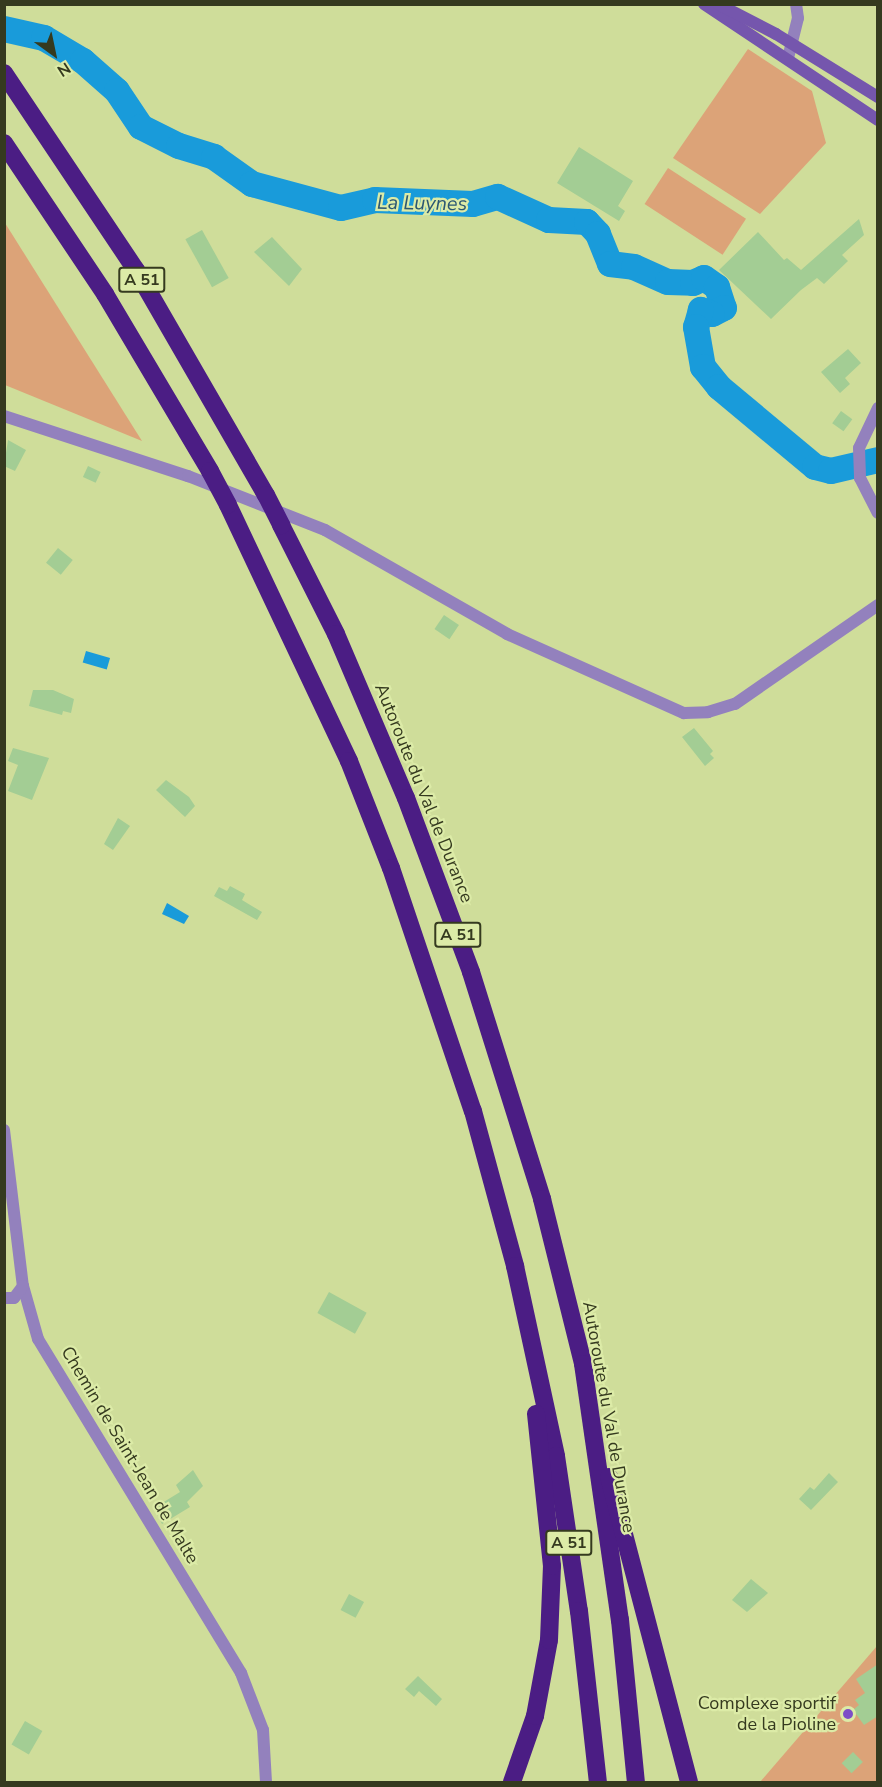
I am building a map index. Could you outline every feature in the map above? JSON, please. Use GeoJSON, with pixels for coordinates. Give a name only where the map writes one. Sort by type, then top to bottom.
{"type":"FeatureCollection","features":[{"type":"Feature","properties":{"kind":"highway","name":"Autoroute du Val de Durance"},"geometry":{"type":"LineString","coordinates":[[4,73],[136,270],[266,495],[383,743],[471,972],[542,1199],[583,1364],[620,1620],[636,1782]]}},
{"type":"Feature","properties":{"kind":"highway","name":"A 51"},"geometry":{"type":"LineString","coordinates":[[4,143],[105,294],[210,471],[289,629],[391,868],[467,1090],[524,1305],[568,1533],[598,1782]]}},
{"type":"Feature","properties":{"kind":"highway"},"geometry":{"type":"LineString","coordinates":[[512,1782],[539,1698],[552,1599],[548,1520],[524,1305]]}},
{"type":"Feature","properties":{"kind":"highway"},"geometry":{"type":"LineString","coordinates":[[583,1364],[689,1782]]}},
{"type":"Feature","properties":{"kind":"main road"},"geometry":{"type":"LineString","coordinates":[[704,4],[878,97]]}},
{"type":"Feature","properties":{"kind":"main road"},"geometry":{"type":"LineString","coordinates":[[718,4],[791,52],[878,120]]}},
{"type":"Feature","properties":{"kind":"street"},"geometry":{"type":"LineString","coordinates":[[791,52],[798,18],[796,4]]}},
{"type":"Feature","properties":{"kind":"street"},"geometry":{"type":"LineString","coordinates":[[878,408],[859,448],[860,478],[878,513]]}},
{"type":"Feature","properties":{"kind":"street"},"geometry":{"type":"LineString","coordinates":[[4,416],[188,476],[325,530],[507,634],[684,713],[708,712],[735,704],[878,605]]}},
{"type":"Feature","properties":{"kind":"street","name":"Chemin de Saint-Jean de Malte"},"geometry":{"type":"LineString","coordinates":[[4,1131],[23,1286],[38,1339],[241,1673],[262,1730],[266,1782]]}},
{"type":"Feature","properties":{"kind":"street"},"geometry":{"type":"LineString","coordinates":[[4,1298],[14,1298],[23,1286]]}},
{"type":"Feature","properties":{"kind":"shaded area"},"geometry":{"type":"Polygon","coordinates":[[[748,49],[812,91],[826,143],[760,214],[673,158],[748,49]]]}},
{"type":"Feature","properties":{"kind":"shaded area"},"geometry":{"type":"Polygon","coordinates":[[[668,168],[746,219],[723,255],[645,204],[668,168]]]}},
{"type":"Feature","properties":{"kind":"shaded area"},"geometry":{"type":"Polygon","coordinates":[[[5,223],[142,441],[5,385],[5,223]]]}},
{"type":"Feature","properties":{"kind":"shaded area","name":"Complexe sportif de la Pioline"},"geometry":{"type":"Polygon","coordinates":[[[877,1646],[877,1782],[760,1782],[877,1646]]]}},
{"type":"Feature","properties":{"kind":"water"},"geometry":{"type":"Polygon","coordinates":[[[86,651],[110,658],[107,669],[83,663],[86,651]]]}},
{"type":"Feature","properties":{"kind":"water"},"geometry":{"type":"Polygon","coordinates":[[[167,903],[189,916],[184,924],[162,914],[167,903]]]}},
{"type":"Feature","properties":{"kind":"building"},"geometry":{"type":"Polygon","coordinates":[[[579,147],[633,181],[618,206],[625,211],[619,221],[557,183],[579,147]]]}},
{"type":"Feature","properties":{"kind":"building"},"geometry":{"type":"Polygon","coordinates":[[[859,219],[864,235],[842,255],[848,261],[824,284],[817,278],[801,290],[771,319],[719,270],[758,232],[784,260],[787,258],[801,270],[859,219]]]}},
{"type":"Feature","properties":{"kind":"building"},"geometry":{"type":"Polygon","coordinates":[[[202,230],[229,278],[212,287],[185,239],[202,230]]]}},
{"type":"Feature","properties":{"kind":"building"},"geometry":{"type":"Polygon","coordinates":[[[272,237],[302,269],[289,286],[254,252],[272,237]]]}},
{"type":"Feature","properties":{"kind":"building"},"geometry":{"type":"Polygon","coordinates":[[[848,349],[861,363],[845,378],[850,384],[840,393],[821,372],[848,349]]]}},
{"type":"Feature","properties":{"kind":"building"},"geometry":{"type":"Polygon","coordinates":[[[841,411],[852,419],[844,431],[832,423],[841,411]]]}},
{"type":"Feature","properties":{"kind":"building"},"geometry":{"type":"Polygon","coordinates":[[[8,440],[26,450],[15,471],[4,466],[8,440]]]}},
{"type":"Feature","properties":{"kind":"building"},"geometry":{"type":"Polygon","coordinates":[[[88,466],[101,472],[96,483],[83,477],[88,466]]]}},
{"type":"Feature","properties":{"kind":"building"},"geometry":{"type":"Polygon","coordinates":[[[58,548],[73,560],[61,575],[46,563],[58,548]]]}},
{"type":"Feature","properties":{"kind":"building"},"geometry":{"type":"Polygon","coordinates":[[[444,615],[459,625],[449,639],[434,629],[444,615]]]}},
{"type":"Feature","properties":{"kind":"building"},"geometry":{"type":"Polygon","coordinates":[[[33,690],[53,690],[74,699],[71,713],[63,711],[62,715],[29,706],[33,690]]]}},
{"type":"Feature","properties":{"kind":"building"},"geometry":{"type":"Polygon","coordinates":[[[694,728],[713,751],[710,754],[714,758],[705,766],[682,737],[694,728]]]}},
{"type":"Feature","properties":{"kind":"building"},"geometry":{"type":"Polygon","coordinates":[[[13,748],[49,758],[32,800],[8,791],[18,765],[8,761],[13,748]]]}},
{"type":"Feature","properties":{"kind":"building"},"geometry":{"type":"Polygon","coordinates":[[[166,780],[189,797],[195,806],[185,817],[156,790],[166,780]]]}},
{"type":"Feature","properties":{"kind":"building"},"geometry":{"type":"Polygon","coordinates":[[[118,818],[130,826],[113,850],[104,844],[118,818]]]}},
{"type":"Feature","properties":{"kind":"building"},"geometry":{"type":"Polygon","coordinates":[[[230,886],[245,894],[242,900],[262,912],[257,920],[214,896],[219,887],[227,891],[230,886]]]}},
{"type":"Feature","properties":{"kind":"building"},"geometry":{"type":"Polygon","coordinates":[[[329,1292],[367,1313],[355,1334],[317,1313],[329,1292]]]}},
{"type":"Feature","properties":{"kind":"building"},"geometry":{"type":"Polygon","coordinates":[[[193,1470],[203,1486],[187,1502],[190,1507],[162,1524],[154,1508],[180,1492],[176,1485],[193,1470]]]}},
{"type":"Feature","properties":{"kind":"building"},"geometry":{"type":"Polygon","coordinates":[[[829,1473],[838,1482],[811,1510],[799,1499],[810,1487],[814,1490],[829,1473]]]}},
{"type":"Feature","properties":{"kind":"building"},"geometry":{"type":"Polygon","coordinates":[[[751,1579],[768,1593],[747,1612],[732,1600],[751,1579]]]}},
{"type":"Feature","properties":{"kind":"building"},"geometry":{"type":"Polygon","coordinates":[[[349,1594],[364,1602],[356,1618],[341,1610],[349,1594]]]}},
{"type":"Feature","properties":{"kind":"building"},"geometry":{"type":"Polygon","coordinates":[[[878,1664],[878,1716],[864,1725],[853,1710],[859,1705],[855,1700],[865,1693],[856,1679],[878,1664]]]}},
{"type":"Feature","properties":{"kind":"building"},"geometry":{"type":"Polygon","coordinates":[[[418,1676],[442,1699],[436,1706],[419,1691],[414,1697],[405,1689],[418,1676]]]}},
{"type":"Feature","properties":{"kind":"building"},"geometry":{"type":"Polygon","coordinates":[[[25,1721],[42,1731],[29,1754],[12,1744],[25,1721]]]}},
{"type":"Feature","properties":{"kind":"building"},"geometry":{"type":"Polygon","coordinates":[[[853,1752],[863,1762],[852,1773],[842,1763],[853,1752]]]}},
{"type":"Feature","properties":{"kind":"waterway","name":"La Luynes"},"geometry":{"type":"LineString","coordinates":[[4,29],[44,38],[83,61],[117,91],[141,127],[179,146],[214,157],[252,184],[341,208],[375,200],[473,204],[498,197],[549,220],[587,222],[598,234],[610,264],[634,267],[668,282],[693,283],[704,278],[717,287],[724,308],[712,314],[701,310],[696,327],[703,367],[719,387],[815,467],[831,471],[878,460]]}},
{"type":"Feature","properties":{"kind":"place","name":"Complexe sportif de la Pioline"},"geometry":{"type":"Point","coordinates":[848,1714]}}]}
